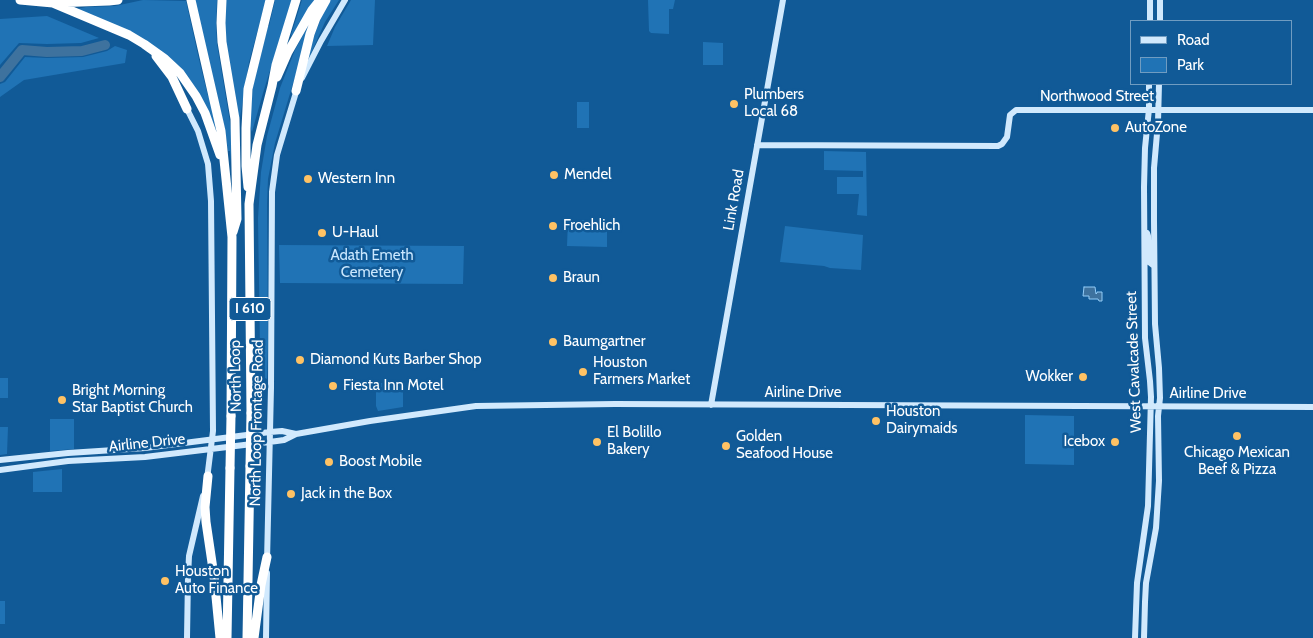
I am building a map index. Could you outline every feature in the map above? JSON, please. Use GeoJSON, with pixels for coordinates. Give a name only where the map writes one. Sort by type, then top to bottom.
{"type":"FeatureCollection","features":[{"type":"Feature","properties":{"kind":"highway"},"geometry":{"type":"LineString","coordinates":[[20,0],[53,4],[118,0]]}},
{"type":"Feature","properties":{"kind":"highway","name":"North Loop"},"geometry":{"type":"LineString","coordinates":[[192,0],[221,132],[232,237],[227,638]]}},
{"type":"Feature","properties":{"kind":"highway"},"geometry":{"type":"LineString","coordinates":[[222,0],[222,42],[235,119],[237,219],[232,237]]}},
{"type":"Feature","properties":{"kind":"highway"},"geometry":{"type":"LineString","coordinates":[[250,204],[246,166],[246,111],[251,75],[270,0]]}},
{"type":"Feature","properties":{"kind":"highway","name":"North Loop"},"geometry":{"type":"LineString","coordinates":[[247,638],[251,413],[250,204],[257,145],[276,65],[296,0]]}},
{"type":"Feature","properties":{"kind":"highway"},"geometry":{"type":"LineString","coordinates":[[272,86],[288,52],[312,10],[320,0]]}},
{"type":"Feature","properties":{"kind":"highway"},"geometry":{"type":"LineString","coordinates":[[296,91],[310,34],[326,0]]}},
{"type":"Feature","properties":{"kind":"highway"},"geometry":{"type":"LineString","coordinates":[[53,4],[127,34],[165,59],[188,83],[206,113],[224,166]]}},
{"type":"Feature","properties":{"kind":"highway"},"geometry":{"type":"LineString","coordinates":[[150,48],[172,77],[187,109]]}},
{"type":"Feature","properties":{"kind":"highway"},"geometry":{"type":"LineString","coordinates":[[208,476],[205,507],[206,522],[220,638]]}},
{"type":"Feature","properties":{"kind":"highway"},"geometry":{"type":"LineString","coordinates":[[254,638],[261,584],[267,557]]}},
{"type":"Feature","properties":{"kind":"main road","name":"North Loop Frontage Road"},"geometry":{"type":"LineString","coordinates":[[266,638],[272,354],[272,192],[276,155],[296,91],[321,40],[344,0]]}},
{"type":"Feature","properties":{"kind":"main road","name":"Link Road"},"geometry":{"type":"LineString","coordinates":[[711,405],[782,0]]}},
{"type":"Feature","properties":{"kind":"main road"},"geometry":{"type":"LineString","coordinates":[[1150,0],[1150,20]]}},
{"type":"Feature","properties":{"kind":"main road"},"geometry":{"type":"LineString","coordinates":[[1160,0],[1160,20]]}},
{"type":"Feature","properties":{"kind":"main road","name":"West Cavalcade Street"},"geometry":{"type":"LineString","coordinates":[[1135,638],[1136,583],[1148,506],[1150,381],[1145,338],[1144,187],[1149,85]]}},
{"type":"Feature","properties":{"kind":"main road","name":"West Cavalcade Street"},"geometry":{"type":"LineString","coordinates":[[1144,638],[1146,583],[1158,507],[1159,368],[1154,305],[1154,168],[1159,85]]}},
{"type":"Feature","properties":{"kind":"main road"},"geometry":{"type":"LineString","coordinates":[[187,109],[198,131],[210,175],[212,329],[212,431],[208,476],[189,556],[188,638]]}},
{"type":"Feature","properties":{"kind":"main road","name":"Northwood Street"},"geometry":{"type":"LineString","coordinates":[[756,144],[998,146],[1005,141],[1008,134],[1009,118],[1011,113],[1016,110],[1313,110]]}},
{"type":"Feature","properties":{"kind":"main road"},"geometry":{"type":"LineString","coordinates":[[1144,187],[1154,187]]}},
{"type":"Feature","properties":{"kind":"main road"},"geometry":{"type":"LineString","coordinates":[[1144,232],[1148,236],[1149,262],[1154,266]]}},
{"type":"Feature","properties":{"kind":"main road"},"geometry":{"type":"LineString","coordinates":[[1144,265],[1150,270],[1150,291],[1154,305]]}},
{"type":"Feature","properties":{"kind":"main road","name":"Airline Drive"},"geometry":{"type":"LineString","coordinates":[[0,470],[68,462],[145,457],[270,442],[284,440],[296,434],[468,407],[711,405],[1313,407]]}},
{"type":"Feature","properties":{"kind":"main road","name":"Airline Drive"},"geometry":{"type":"LineString","coordinates":[[0,460],[74,452],[145,448],[270,432],[282,431],[296,434]]}},
{"type":"Feature","properties":{"kind":"main road"},"geometry":{"type":"LineString","coordinates":[[1148,506],[1158,507]]}},
{"type":"Feature","properties":{"kind":"green space"},"geometry":{"type":"Polygon","coordinates":[[[143,0],[186,1],[217,133],[174,63],[77,9],[115,6],[143,0]]]}},
{"type":"Feature","properties":{"kind":"green space"},"geometry":{"type":"Polygon","coordinates":[[[195,0],[217,0],[217,44],[231,128],[231,163],[230,151],[228,151],[225,130],[195,0]]]}},
{"type":"Feature","properties":{"kind":"green space"},"geometry":{"type":"Polygon","coordinates":[[[226,0],[266,0],[249,62],[240,118],[238,118],[227,55],[226,0]]]}},
{"type":"Feature","properties":{"kind":"green space"},"geometry":{"type":"Polygon","coordinates":[[[275,0],[292,0],[252,132],[249,124],[253,86],[275,0]]]}},
{"type":"Feature","properties":{"kind":"green space"},"geometry":{"type":"Polygon","coordinates":[[[302,0],[315,0],[292,36],[291,35],[302,0]]]}},
{"type":"Feature","properties":{"kind":"green space"},"geometry":{"type":"Polygon","coordinates":[[[328,0],[339,0],[325,22],[308,60],[310,46],[328,0]]]}},
{"type":"Feature","properties":{"kind":"green space"},"geometry":{"type":"Polygon","coordinates":[[[351,0],[375,0],[373,45],[327,46],[335,27],[351,0]]]}},
{"type":"Feature","properties":{"kind":"green space"},"geometry":{"type":"Polygon","coordinates":[[[648,0],[675,0],[673,9],[669,9],[669,34],[651,33],[649,31],[648,0]]]}},
{"type":"Feature","properties":{"kind":"green space"},"geometry":{"type":"Polygon","coordinates":[[[47,16],[99,38],[81,43],[19,43],[0,65],[0,19],[47,16]]]}},
{"type":"Feature","properties":{"kind":"green space"},"geometry":{"type":"Polygon","coordinates":[[[309,24],[305,44],[275,143],[268,179],[267,379],[265,378],[264,349],[260,348],[258,218],[261,172],[267,136],[280,88],[295,50],[309,24]]]}},
{"type":"Feature","properties":{"kind":"green space"},"geometry":{"type":"Polygon","coordinates":[[[703,42],[723,43],[723,65],[703,65],[703,42]]]}},
{"type":"Feature","properties":{"kind":"green space"},"geometry":{"type":"Polygon","coordinates":[[[115,46],[127,50],[125,63],[24,80],[0,97],[0,84],[5,82],[25,57],[83,57],[107,51],[115,46]]]}},
{"type":"Feature","properties":{"kind":"green space"},"geometry":{"type":"Polygon","coordinates":[[[577,102],[589,102],[589,128],[577,128],[577,102]]]}},
{"type":"Feature","properties":{"kind":"green space"},"geometry":{"type":"Polygon","coordinates":[[[824,151],[866,152],[867,216],[857,215],[859,194],[837,194],[837,177],[863,177],[863,171],[824,170],[824,151]]]}},
{"type":"Feature","properties":{"kind":"green space"},"geometry":{"type":"Polygon","coordinates":[[[568,220],[607,220],[607,247],[567,246],[568,220]]]}},
{"type":"Feature","properties":{"kind":"green space"},"geometry":{"type":"Polygon","coordinates":[[[785,226],[863,235],[861,270],[780,262],[785,226]]]}},
{"type":"Feature","properties":{"kind":"green space","name":"Adath Emeth Cemetery"},"geometry":{"type":"Polygon","coordinates":[[[279,245],[464,246],[463,284],[280,283],[279,245]]]}},
{"type":"Feature","properties":{"kind":"green space"},"geometry":{"type":"Polygon","coordinates":[[[0,378],[8,378],[8,398],[0,398],[0,378]]]}},
{"type":"Feature","properties":{"kind":"green space"},"geometry":{"type":"Polygon","coordinates":[[[376,383],[403,383],[403,407],[378,411],[376,406],[376,383]]]}},
{"type":"Feature","properties":{"kind":"green space"},"geometry":{"type":"Polygon","coordinates":[[[1025,415],[1074,416],[1074,465],[1025,464],[1025,415]]]}},
{"type":"Feature","properties":{"kind":"green space"},"geometry":{"type":"Polygon","coordinates":[[[50,419],[74,419],[74,449],[50,451],[50,419]]]}},
{"type":"Feature","properties":{"kind":"green space"},"geometry":{"type":"Polygon","coordinates":[[[0,427],[8,427],[7,454],[0,455],[0,427]]]}},
{"type":"Feature","properties":{"kind":"green space"},"geometry":{"type":"Polygon","coordinates":[[[62,469],[62,492],[33,492],[33,472],[62,469]]]}},
{"type":"Feature","properties":{"kind":"green space"},"geometry":{"type":"Polygon","coordinates":[[[0,601],[5,601],[5,624],[0,624],[0,601]]]}},
{"type":"Feature","properties":{"kind":"shaded area"},"geometry":{"type":"Polygon","coordinates":[[[1084,287],[1095,287],[1096,294],[1097,292],[1102,292],[1102,301],[1089,299],[1089,296],[1083,296],[1084,287]]]}},
{"type":"Feature","properties":{"kind":"waterway"},"geometry":{"type":"LineString","coordinates":[[0,77],[22,50],[47,52],[82,51],[105,45]]}},
{"type":"Feature","properties":{"kind":"place","name":"Plumbers Local 68"},"geometry":{"type":"Point","coordinates":[734,104]}},
{"type":"Feature","properties":{"kind":"place","name":"AutoZone"},"geometry":{"type":"Point","coordinates":[1115,128]}},
{"type":"Feature","properties":{"kind":"place","name":"Mendel"},"geometry":{"type":"Point","coordinates":[554,175]}},
{"type":"Feature","properties":{"kind":"place","name":"Western Inn"},"geometry":{"type":"Point","coordinates":[308,179]}},
{"type":"Feature","properties":{"kind":"place","name":"Froehlich"},"geometry":{"type":"Point","coordinates":[553,226]}},
{"type":"Feature","properties":{"kind":"place","name":"U-Haul"},"geometry":{"type":"Point","coordinates":[322,233]}},
{"type":"Feature","properties":{"kind":"place","name":"Braun"},"geometry":{"type":"Point","coordinates":[553,278]}},
{"type":"Feature","properties":{"kind":"place","name":"Baumgartner"},"geometry":{"type":"Point","coordinates":[553,342]}},
{"type":"Feature","properties":{"kind":"place","name":"Diamond Kuts Barber Shop"},"geometry":{"type":"Point","coordinates":[300,360]}},
{"type":"Feature","properties":{"kind":"place","name":"Houston Farmers Market"},"geometry":{"type":"Point","coordinates":[583,372]}},
{"type":"Feature","properties":{"kind":"place","name":"Wokker"},"geometry":{"type":"Point","coordinates":[1083,377]}},
{"type":"Feature","properties":{"kind":"place","name":"Fiesta Inn Motel"},"geometry":{"type":"Point","coordinates":[333,386]}},
{"type":"Feature","properties":{"kind":"place","name":"Bright Morning Star Baptist Church"},"geometry":{"type":"Point","coordinates":[62,400]}},
{"type":"Feature","properties":{"kind":"place","name":"Houston Dairymaids"},"geometry":{"type":"Point","coordinates":[876,421]}},
{"type":"Feature","properties":{"kind":"place","name":"Chicago Mexican Beef & Pizza"},"geometry":{"type":"Point","coordinates":[1237,436]}},
{"type":"Feature","properties":{"kind":"place","name":"El Bolillo Bakery"},"geometry":{"type":"Point","coordinates":[597,442]}},
{"type":"Feature","properties":{"kind":"place","name":"Icebox"},"geometry":{"type":"Point","coordinates":[1115,442]}},
{"type":"Feature","properties":{"kind":"place","name":"Golden Seafood House"},"geometry":{"type":"Point","coordinates":[726,446]}},
{"type":"Feature","properties":{"kind":"place","name":"Boost Mobile"},"geometry":{"type":"Point","coordinates":[329,462]}},
{"type":"Feature","properties":{"kind":"place","name":"Jack in the Box"},"geometry":{"type":"Point","coordinates":[291,494]}},
{"type":"Feature","properties":{"kind":"place","name":"Houston Auto Finance"},"geometry":{"type":"Point","coordinates":[165,581]}}]}
